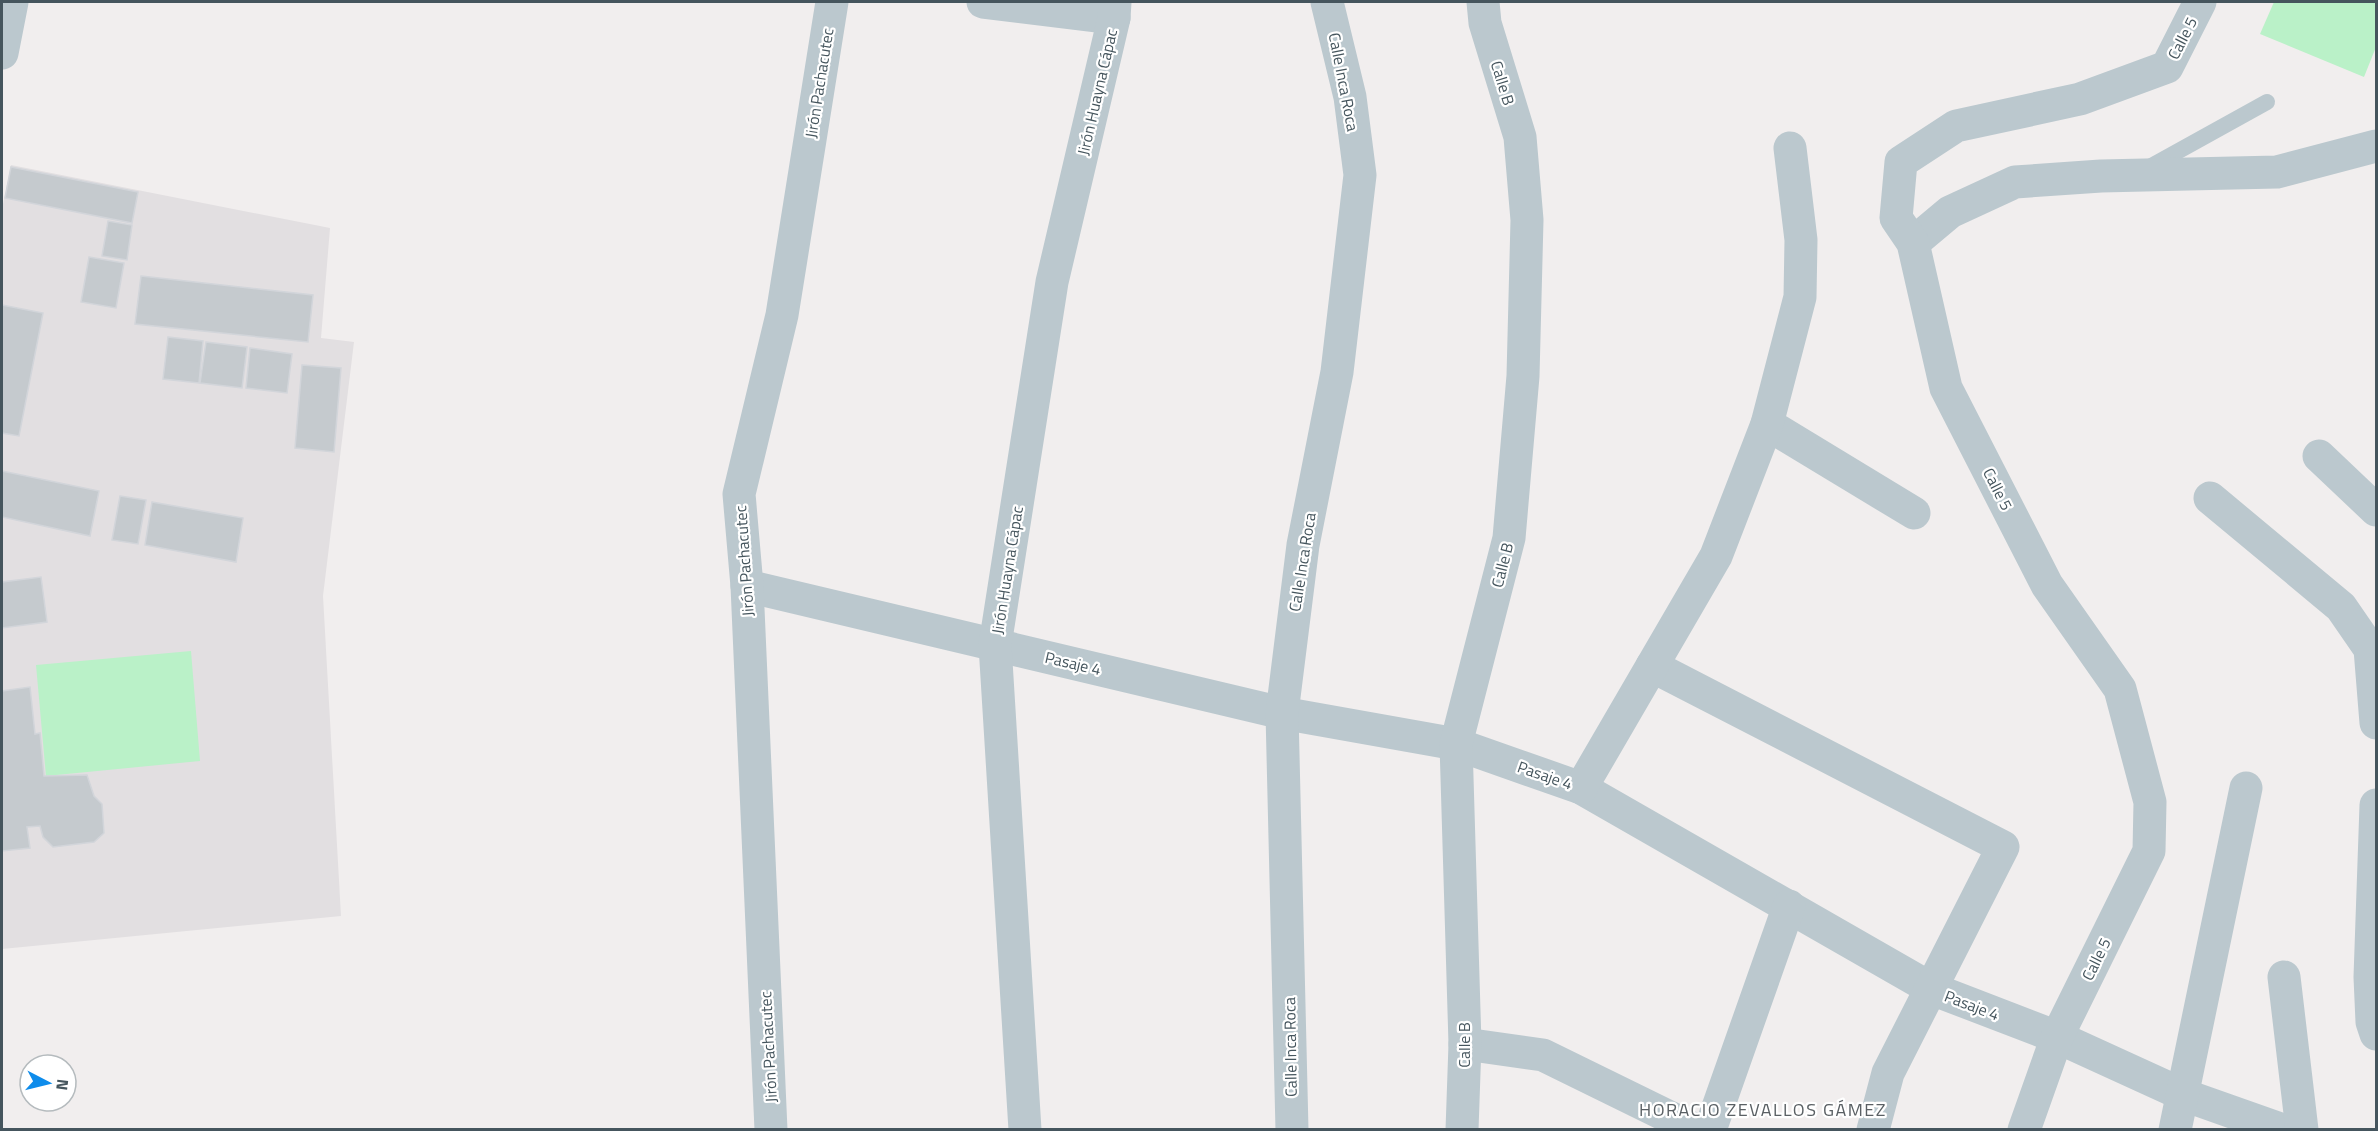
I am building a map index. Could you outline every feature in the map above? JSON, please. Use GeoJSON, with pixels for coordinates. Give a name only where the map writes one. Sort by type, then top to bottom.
{"type":"FeatureCollection","features":[{"type":"Feature","properties":{"kind":"street"},"geometry":{"type":"LineString","coordinates":[[2,53],[12,2]]}},
{"type":"Feature","properties":{"kind":"street","name":"Jirón Pachacutec"},"geometry":{"type":"LineString","coordinates":[[771,1130],[747,586],[739,494],[782,315],[832,2]]}},
{"type":"Feature","properties":{"kind":"street"},"geometry":{"type":"LineString","coordinates":[[983,2],[1115,10]]}},
{"type":"Feature","properties":{"kind":"street","name":"Calle Inca Roca"},"geometry":{"type":"LineString","coordinates":[[1292,1130],[1282,713],[1303,545],[1337,372],[1360,175],[1350,97],[1327,2]]}},
{"type":"Feature","properties":{"kind":"street","name":"Calle B"},"geometry":{"type":"LineString","coordinates":[[1462,1130],[1465,1044],[1456,744],[1509,538],[1523,376],[1527,219],[1520,137],[1485,23],[1483,2]]}},
{"type":"Feature","properties":{"kind":"street","name":"Calle 5"},"geometry":{"type":"LineString","coordinates":[[2024,1130],[2057,1037],[2149,851],[2150,802],[2120,689],[2047,585],[1946,388],[1913,243],[1896,218],[1901,162],[1956,126],[2080,99],[2168,67],[2200,2]]}},
{"type":"Feature","properties":{"kind":"street","name":"Jirón Huayna Cápac"},"geometry":{"type":"LineString","coordinates":[[1025,1130],[995,645],[1052,282],[1115,10]]}},
{"type":"Feature","properties":{"kind":"street"},"geometry":{"type":"LineString","coordinates":[[1913,243],[1950,212],[2015,182],[2134,175],[2277,172],[2376,146]]}},
{"type":"Feature","properties":{"kind":"street"},"geometry":{"type":"LineString","coordinates":[[1581,788],[1716,556],[1767,424],[1800,297],[1801,240],[1790,148]]}},
{"type":"Feature","properties":{"kind":"street"},"geometry":{"type":"LineString","coordinates":[[1767,424],[1914,513]]}},
{"type":"Feature","properties":{"kind":"street"},"geometry":{"type":"LineString","coordinates":[[2319,456],[2376,510]]}},
{"type":"Feature","properties":{"kind":"street"},"geometry":{"type":"LineString","coordinates":[[2210,498],[2341,607],[2370,649],[2376,723]]}},
{"type":"Feature","properties":{"kind":"street","name":"Pasaje 4"},"geometry":{"type":"LineString","coordinates":[[747,586],[1282,713],[1456,744],[1581,788],[1932,989],[2057,1037],[2184,1095],[2283,1130]]}},
{"type":"Feature","properties":{"kind":"street"},"geometry":{"type":"LineString","coordinates":[[1652,666],[2003,847],[1888,1073],[1873,1130]]}},
{"type":"Feature","properties":{"kind":"street"},"geometry":{"type":"LineString","coordinates":[[2175,1130],[2246,789]]}},
{"type":"Feature","properties":{"kind":"street"},"geometry":{"type":"LineString","coordinates":[[2376,806],[2370,977],[2372,1022],[2376,1034]]}},
{"type":"Feature","properties":{"kind":"street"},"geometry":{"type":"LineString","coordinates":[[1710,1130],[1789,906]]}},
{"type":"Feature","properties":{"kind":"street"},"geometry":{"type":"LineString","coordinates":[[2284,977],[2302,1130]]}},
{"type":"Feature","properties":{"kind":"street"},"geometry":{"type":"LineString","coordinates":[[1465,1044],[1543,1056],[1696,1130]]}},
{"type":"Feature","properties":{"kind":"lane"},"geometry":{"type":"LineString","coordinates":[[2134,175],[2267,102]]}},
{"type":"Feature","properties":{"kind":"shaded area"},"geometry":{"type":"Polygon","coordinates":[[[11,165],[330,228],[321,338],[354,342],[323,596],[341,916],[2,949],[2,209],[11,165]]]}},
{"type":"Feature","properties":{"kind":"green space"},"geometry":{"type":"Polygon","coordinates":[[[2274,2],[2376,2],[2376,47],[2364,77],[2260,34],[2274,2]]]}},
{"type":"Feature","properties":{"kind":"green space"},"geometry":{"type":"Polygon","coordinates":[[[191,651],[200,761],[46,776],[36,665],[191,651]]]}},
{"type":"Feature","properties":{"kind":"building"},"geometry":{"type":"Polygon","coordinates":[[[11,167],[138,192],[132,223],[5,198],[11,167]]]}},
{"type":"Feature","properties":{"kind":"building"},"geometry":{"type":"Polygon","coordinates":[[[108,221],[132,225],[127,260],[102,256],[108,221]]]}},
{"type":"Feature","properties":{"kind":"building"},"geometry":{"type":"Polygon","coordinates":[[[89,257],[124,263],[116,308],[81,302],[89,257]]]}},
{"type":"Feature","properties":{"kind":"building"},"geometry":{"type":"Polygon","coordinates":[[[141,276],[313,295],[308,342],[135,324],[141,276]]]}},
{"type":"Feature","properties":{"kind":"building"},"geometry":{"type":"Polygon","coordinates":[[[2,305],[43,313],[19,436],[2,433],[2,305]]]}},
{"type":"Feature","properties":{"kind":"building"},"geometry":{"type":"Polygon","coordinates":[[[168,337],[203,341],[199,383],[163,379],[168,337]]]}},
{"type":"Feature","properties":{"kind":"building"},"geometry":{"type":"Polygon","coordinates":[[[206,342],[247,347],[242,388],[200,383],[206,342]]]}},
{"type":"Feature","properties":{"kind":"building"},"geometry":{"type":"Polygon","coordinates":[[[250,348],[292,354],[287,393],[246,388],[250,348]]]}},
{"type":"Feature","properties":{"kind":"building"},"geometry":{"type":"Polygon","coordinates":[[[302,365],[341,368],[334,452],[295,448],[302,365]]]}},
{"type":"Feature","properties":{"kind":"building"},"geometry":{"type":"Polygon","coordinates":[[[2,471],[99,491],[90,536],[2,517],[2,471]]]}},
{"type":"Feature","properties":{"kind":"building"},"geometry":{"type":"Polygon","coordinates":[[[120,496],[146,500],[138,544],[112,540],[120,496]]]}},
{"type":"Feature","properties":{"kind":"building"},"geometry":{"type":"Polygon","coordinates":[[[152,502],[243,518],[236,562],[145,545],[152,502]]]}},
{"type":"Feature","properties":{"kind":"building"},"geometry":{"type":"Polygon","coordinates":[[[41,577],[47,622],[2,628],[2,582],[41,577]]]}},
{"type":"Feature","properties":{"kind":"building"},"geometry":{"type":"Polygon","coordinates":[[[30,687],[35,734],[40,733],[44,776],[87,775],[94,796],[102,804],[104,833],[94,842],[53,847],[43,837],[40,826],[27,827],[30,848],[2,851],[2,691],[30,687]]]}},
{"type":"Feature","properties":{"kind":"district","name":"HORACIO ZEVALLOS GÁMEZ"},"geometry":{"type":"Point","coordinates":[1763,1109]}}]}
